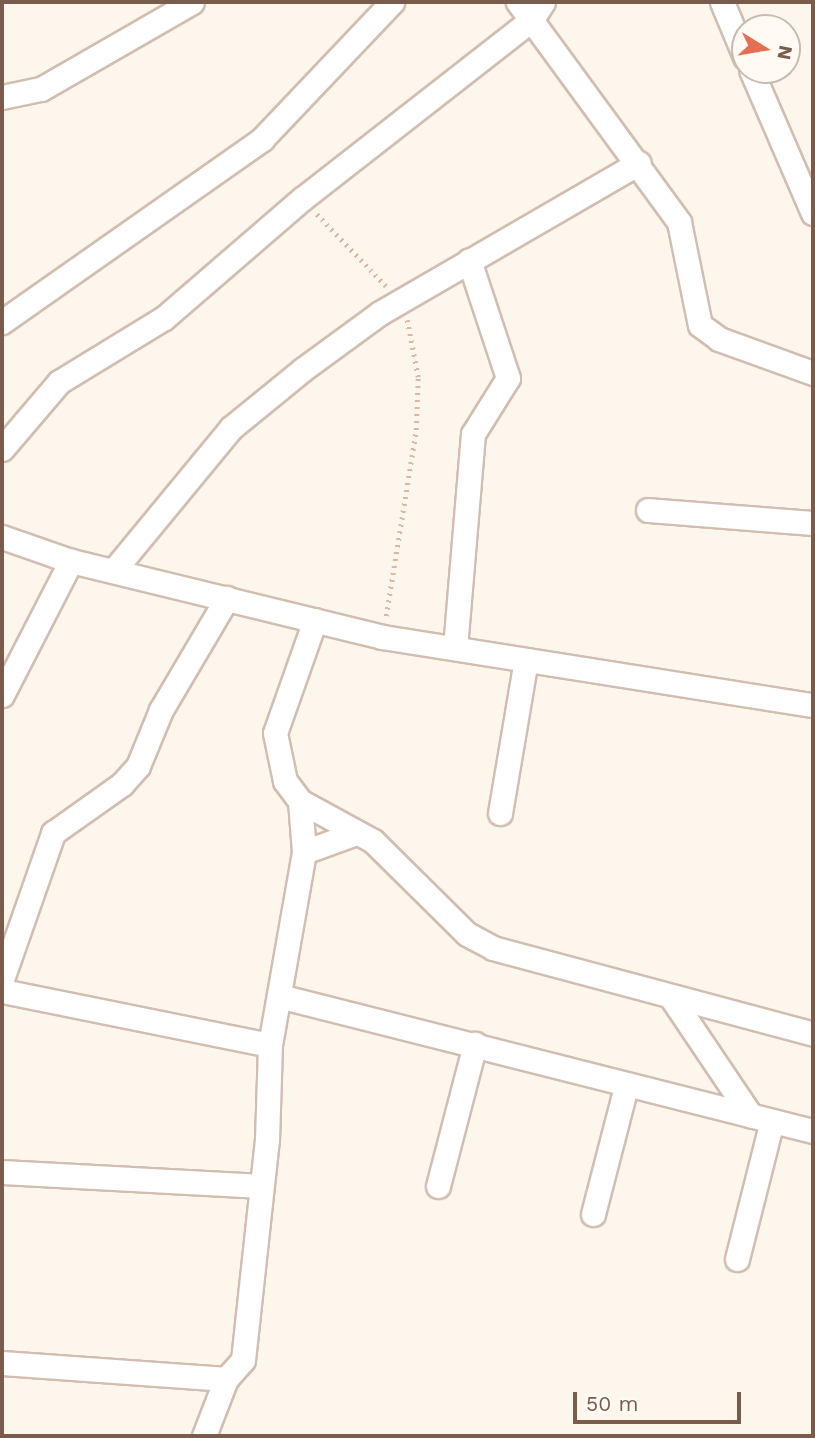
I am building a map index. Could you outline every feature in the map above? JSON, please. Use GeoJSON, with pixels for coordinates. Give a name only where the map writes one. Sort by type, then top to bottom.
{"type":"FeatureCollection","features":[{"type":"Feature","properties":{"kind":"street"},"geometry":{"type":"LineString","coordinates":[[2,97],[41,89],[192,2]]}},
{"type":"Feature","properties":{"kind":"street"},"geometry":{"type":"LineString","coordinates":[[2,322],[262,139],[392,2]]}},
{"type":"Feature","properties":{"kind":"street"},"geometry":{"type":"LineString","coordinates":[[722,2],[731,24]]}},
{"type":"Feature","properties":{"kind":"street"},"geometry":{"type":"LineString","coordinates":[[2,449],[58,382],[164,318],[531,7],[679,222],[707,334],[813,373]]}},
{"type":"Feature","properties":{"kind":"street"},"geometry":{"type":"LineString","coordinates":[[757,84],[813,213]]}},
{"type":"Feature","properties":{"kind":"street"},"geometry":{"type":"LineString","coordinates":[[114,570],[231,428],[399,302],[639,163]]}},
{"type":"Feature","properties":{"kind":"street"},"geometry":{"type":"LineString","coordinates":[[454,648],[472,434],[508,378],[469,260]]}},
{"type":"Feature","properties":{"kind":"street"},"geometry":{"type":"LineString","coordinates":[[648,510],[813,523]]}},
{"type":"Feature","properties":{"kind":"street"},"geometry":{"type":"LineString","coordinates":[[2,537],[71,561],[382,637],[813,705]]}},
{"type":"Feature","properties":{"kind":"street"},"geometry":{"type":"LineString","coordinates":[[2,695],[71,561]]}},
{"type":"Feature","properties":{"kind":"street"},"geometry":{"type":"LineString","coordinates":[[2,979],[53,833],[117,789],[138,766],[161,710],[227,598]]}},
{"type":"Feature","properties":{"kind":"street"},"geometry":{"type":"LineString","coordinates":[[315,620],[275,733],[285,781],[300,801],[356,833],[405,870],[467,934],[522,957],[813,1034]]}},
{"type":"Feature","properties":{"kind":"street"},"geometry":{"type":"LineString","coordinates":[[500,813],[526,660]]}},
{"type":"Feature","properties":{"kind":"street"},"geometry":{"type":"LineString","coordinates":[[204,1436],[226,1379],[246,1349],[270,1045],[304,852],[300,801]]}},
{"type":"Feature","properties":{"kind":"street"},"geometry":{"type":"LineString","coordinates":[[304,852],[356,833]]}},
{"type":"Feature","properties":{"kind":"street"},"geometry":{"type":"LineString","coordinates":[[2,990],[270,1045]]}},
{"type":"Feature","properties":{"kind":"street"},"geometry":{"type":"LineString","coordinates":[[279,996],[475,1044],[626,1086],[813,1131]]}},
{"type":"Feature","properties":{"kind":"street"},"geometry":{"type":"LineString","coordinates":[[671,997],[762,1118],[737,1259]]}},
{"type":"Feature","properties":{"kind":"street"},"geometry":{"type":"LineString","coordinates":[[438,1186],[475,1044]]}},
{"type":"Feature","properties":{"kind":"street"},"geometry":{"type":"LineString","coordinates":[[593,1214],[626,1086]]}},
{"type":"Feature","properties":{"kind":"street"},"geometry":{"type":"LineString","coordinates":[[2,1172],[260,1186]]}},
{"type":"Feature","properties":{"kind":"street"},"geometry":{"type":"LineString","coordinates":[[2,1363],[226,1379]]}},
{"type":"Feature","properties":{"kind":"path"},"geometry":{"type":"LineString","coordinates":[[302,199],[399,302],[414,343],[416,430],[382,637]]}}]}
